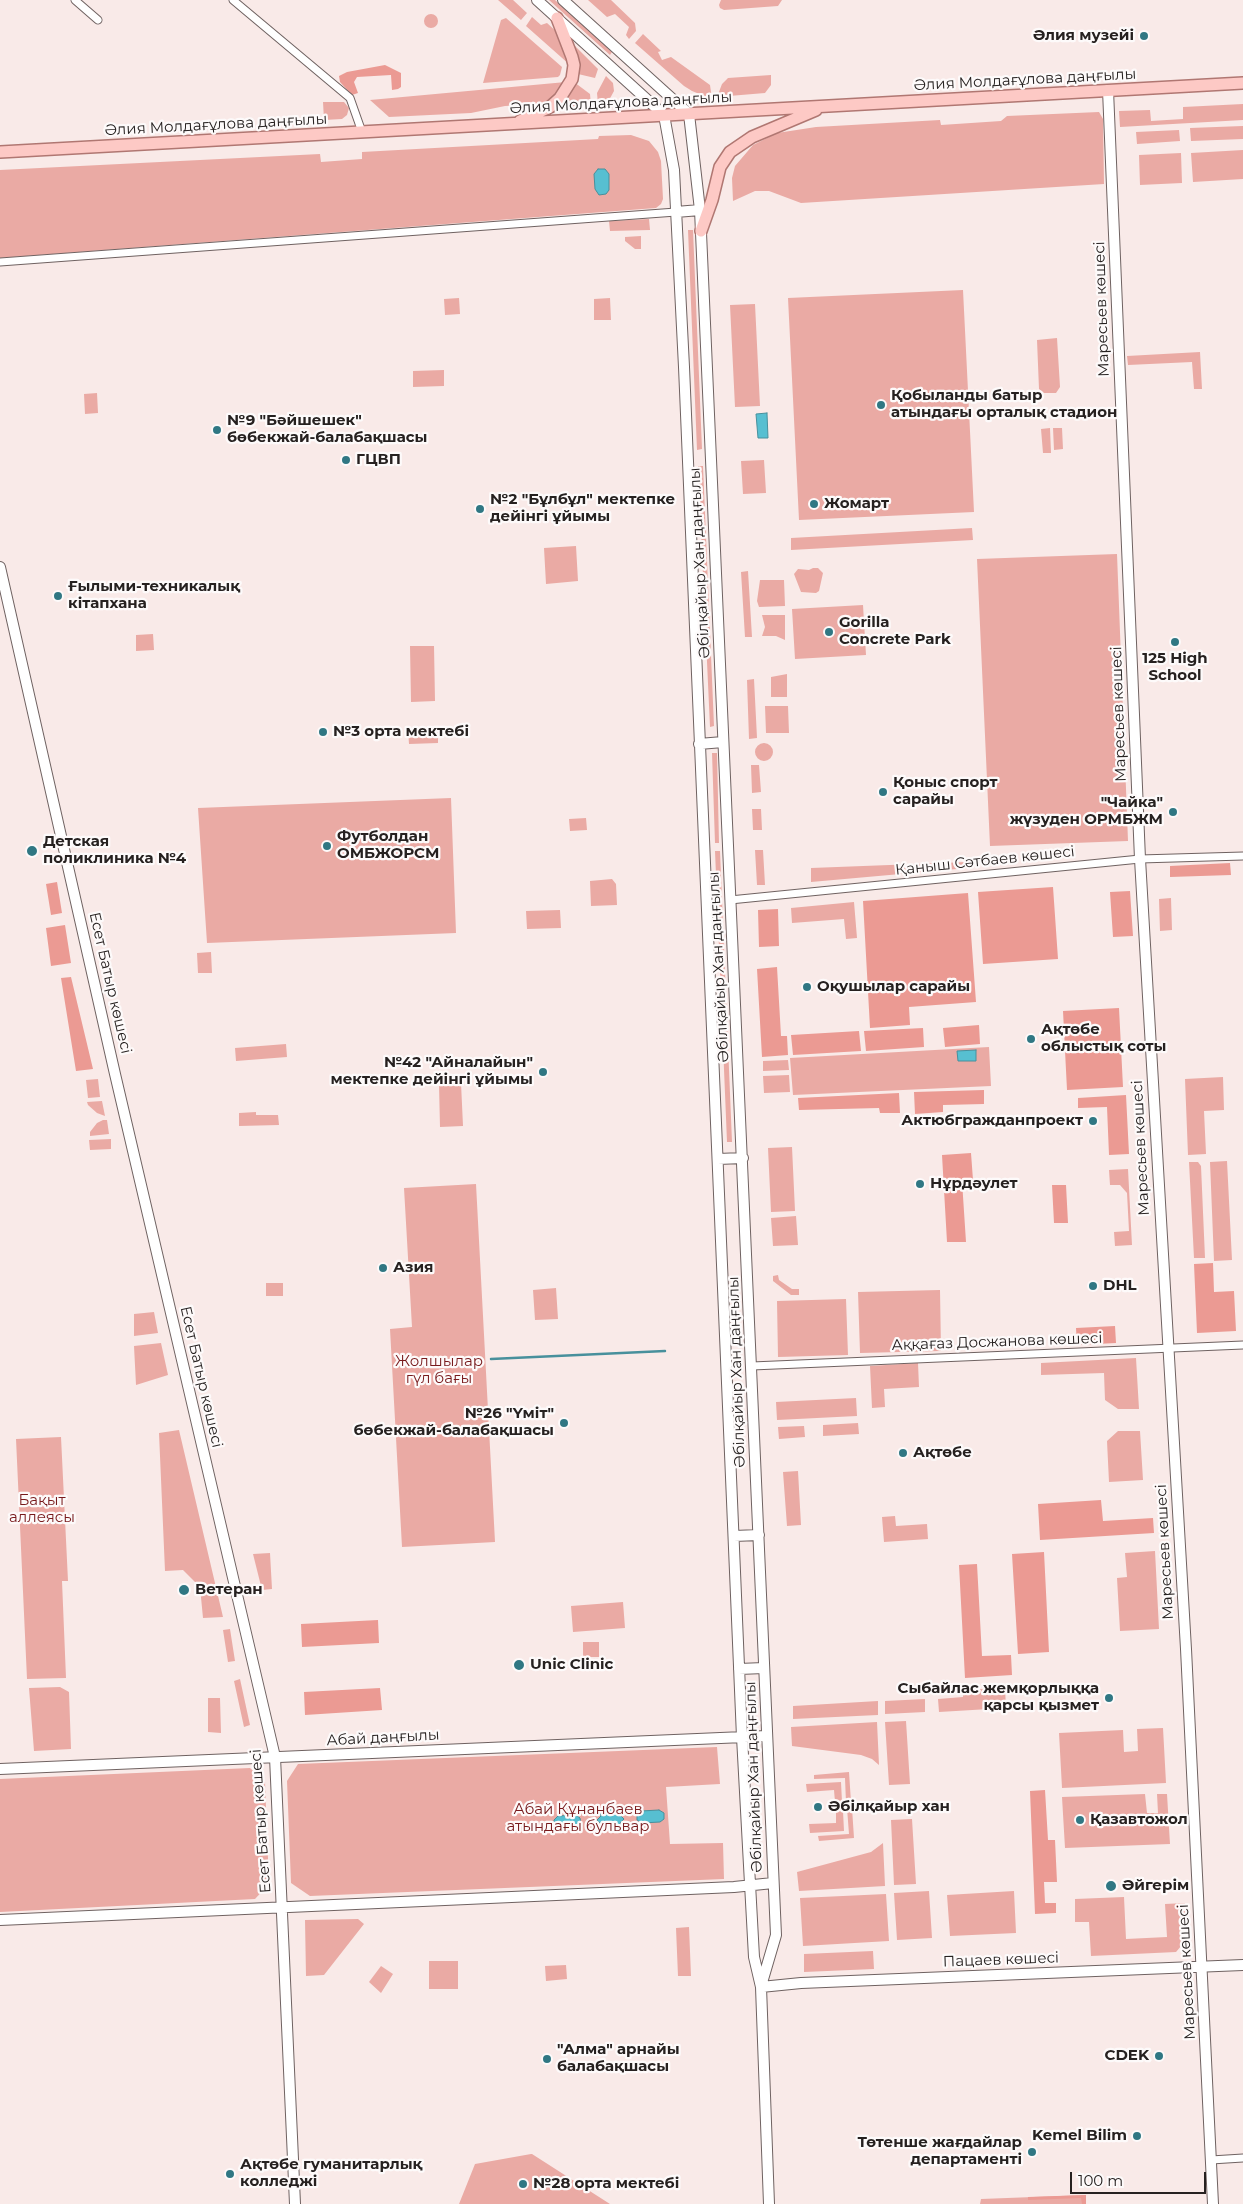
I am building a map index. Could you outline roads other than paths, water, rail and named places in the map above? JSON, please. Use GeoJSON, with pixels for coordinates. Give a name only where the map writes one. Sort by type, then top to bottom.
{"type":"FeatureCollection","features":[{"type":"Feature","properties":{"kind":"main road"},"geometry":{"type":"LineString","coordinates":[[537,0],[664,115]]}},
{"type":"Feature","properties":{"kind":"main road"},"geometry":{"type":"LineString","coordinates":[[563,0],[689,114]]}},
{"type":"Feature","properties":{"kind":"main road"},"geometry":{"type":"LineString","coordinates":[[512,124],[550,107],[560,98],[572,80],[574,65],[557,18]]}},
{"type":"Feature","properties":{"kind":"main road","name":"Әлия Молдағұлова даңғылы"},"geometry":{"type":"LineString","coordinates":[[0,152],[1243,82]]}},
{"type":"Feature","properties":{"kind":"main road","name":"Маресьев көшесі"},"geometry":{"type":"LineString","coordinates":[[1108,90],[1140,859],[1188,1679],[1213,2204]]}},
{"type":"Feature","properties":{"kind":"main road"},"geometry":{"type":"LineString","coordinates":[[701,231],[712,200],[720,167],[730,152],[752,137],[783,122],[827,106]]}},
{"type":"Feature","properties":{"kind":"main road","name":"Әбілқайыр Хан даңғылы"},"geometry":{"type":"LineString","coordinates":[[689,114],[700,210],[776,1935],[760,1987]]}},
{"type":"Feature","properties":{"kind":"main road","name":"Әбілқайыр Хан даңғылы"},"geometry":{"type":"LineString","coordinates":[[664,115],[670,141],[676,212],[684,367],[742,1737],[754,1957],[760,1987],[769,2204]]}},
{"type":"Feature","properties":{"kind":"main road"},"geometry":{"type":"LineString","coordinates":[[676,212],[700,210]]}},
{"type":"Feature","properties":{"kind":"main road","name":"Есет Батыр көшесі"},"geometry":{"type":"LineString","coordinates":[[0,568],[114,1074],[275,1758],[295,2204]]}},
{"type":"Feature","properties":{"kind":"main road"},"geometry":{"type":"LineString","coordinates":[[699,744],[723,742]]}},
{"type":"Feature","properties":{"kind":"main road"},"geometry":{"type":"LineString","coordinates":[[718,1159],[743,1158]]}},
{"type":"Feature","properties":{"kind":"main road"},"geometry":{"type":"LineString","coordinates":[[734,1536],[759,1535]]}},
{"type":"Feature","properties":{"kind":"main road"},"geometry":{"type":"LineString","coordinates":[[739,1669],[764,1668]]}},
{"type":"Feature","properties":{"kind":"main road","name":"Абай даңғылы"},"geometry":{"type":"LineString","coordinates":[[0,1769],[767,1736]]}},
{"type":"Feature","properties":{"kind":"main road"},"geometry":{"type":"LineString","coordinates":[[0,1920],[773,1883]]}},
{"type":"Feature","properties":{"kind":"main road","name":"Пацаев көшесі"},"geometry":{"type":"LineString","coordinates":[[760,1987],[801,1983],[1243,1965]]}},
{"type":"Feature","properties":{"kind":"street"},"geometry":{"type":"LineString","coordinates":[[75,0],[98,20]]}},
{"type":"Feature","properties":{"kind":"street"},"geometry":{"type":"LineString","coordinates":[[233,0],[350,98],[362,132]]}},
{"type":"Feature","properties":{"kind":"street"},"geometry":{"type":"LineString","coordinates":[[0,262],[676,212]]}},
{"type":"Feature","properties":{"kind":"street","name":"Қаныш Сәтбаев көшесі"},"geometry":{"type":"LineString","coordinates":[[730,900],[1140,859],[1243,856]]}},
{"type":"Feature","properties":{"kind":"street","name":"Аққағаз Досжанова көшесі"},"geometry":{"type":"LineString","coordinates":[[752,1366],[1243,1345]]}},
{"type":"Feature","properties":{"kind":"street"},"geometry":{"type":"LineString","coordinates":[[1211,2160],[1243,2158]]}},
{"type":"Feature","properties":{"kind":"water"},"geometry":{"type":"Polygon","coordinates":[[[598,169],[605,169],[609,174],[609,190],[606,194],[599,195],[595,189],[594,174],[598,169]]]}},
{"type":"Feature","properties":{"kind":"water"},"geometry":{"type":"Polygon","coordinates":[[[767,413],[768,438],[758,438],[756,414],[767,413]]]}},
{"type":"Feature","properties":{"kind":"water"},"geometry":{"type":"Polygon","coordinates":[[[976,1050],[976,1061],[958,1061],[957,1051],[976,1050]]]}},
{"type":"Feature","properties":{"kind":"water"},"geometry":{"type":"Polygon","coordinates":[[[610,1807],[614,1810],[619,1810],[620,1815],[624,1819],[620,1823],[620,1828],[614,1828],[611,1832],[607,1828],[601,1829],[601,1824],[597,1820],[601,1816],[600,1811],[607,1810],[610,1807]]]}},
{"type":"Feature","properties":{"kind":"water"},"geometry":{"type":"Polygon","coordinates":[[[659,1810],[664,1813],[664,1819],[660,1822],[642,1823],[637,1820],[637,1815],[641,1811],[659,1810]]]}},
{"type":"Feature","properties":{"kind":"water"},"geometry":{"type":"Polygon","coordinates":[[[576,1815],[580,1818],[581,1824],[576,1827],[558,1828],[554,1825],[554,1820],[558,1816],[576,1815]]]}},
{"type":"Feature","properties":{"kind":"waterway"},"geometry":{"type":"LineString","coordinates":[[491,1359],[665,1351]]}},
{"type":"Feature","properties":{"kind":"place","name":"Әлия музейі"},"geometry":{"type":"Point","coordinates":[1144,36]}},
{"type":"Feature","properties":{"kind":"place","name":"Қобыланды батыр атындағы орталық стадион"},"geometry":{"type":"Point","coordinates":[881,405]}},
{"type":"Feature","properties":{"kind":"place","name":"№9 \"Бәйшешек\" бөбекжай-балабақшасы"},"geometry":{"type":"Point","coordinates":[217,430]}},
{"type":"Feature","properties":{"kind":"place","name":"ГЦВП"},"geometry":{"type":"Point","coordinates":[346,460]}},
{"type":"Feature","properties":{"kind":"place","name":"Жомарт"},"geometry":{"type":"Point","coordinates":[814,504]}},
{"type":"Feature","properties":{"kind":"place","name":"№2 \"Бұлбұл\" мектепке дейінгі ұйымы"},"geometry":{"type":"Point","coordinates":[480,509]}},
{"type":"Feature","properties":{"kind":"place","name":"Ғылыми-техникалық кітапхана"},"geometry":{"type":"Point","coordinates":[58,596]}},
{"type":"Feature","properties":{"kind":"place","name":"Gorilla Concrete Park"},"geometry":{"type":"Point","coordinates":[829,632]}},
{"type":"Feature","properties":{"kind":"place","name":"125 High School"},"geometry":{"type":"Point","coordinates":[1175,642]}},
{"type":"Feature","properties":{"kind":"place","name":"№3 орта мектебі"},"geometry":{"type":"Point","coordinates":[323,732]}},
{"type":"Feature","properties":{"kind":"place","name":"Қоныс спорт сарайы"},"geometry":{"type":"Point","coordinates":[883,792]}},
{"type":"Feature","properties":{"kind":"place","name":"\"Чайка\" жүзуден ОРМБЖМ"},"geometry":{"type":"Point","coordinates":[1173,812]}},
{"type":"Feature","properties":{"kind":"place","name":"Футболдан ОМБЖОРСМ"},"geometry":{"type":"Point","coordinates":[327,846]}},
{"type":"Feature","properties":{"kind":"place","name":"Детская поликлиника №4"},"geometry":{"type":"Point","coordinates":[32,851]}},
{"type":"Feature","properties":{"kind":"place","name":"Оқушылар сарайы"},"geometry":{"type":"Point","coordinates":[807,987]}},
{"type":"Feature","properties":{"kind":"place","name":"Ақтөбе облыстық соты"},"geometry":{"type":"Point","coordinates":[1031,1039]}},
{"type":"Feature","properties":{"kind":"place","name":"№42 \"Айналайын\" мектепке дейінгі ұйымы"},"geometry":{"type":"Point","coordinates":[543,1072]}},
{"type":"Feature","properties":{"kind":"place","name":"Актюбгражданпроект"},"geometry":{"type":"Point","coordinates":[1093,1121]}},
{"type":"Feature","properties":{"kind":"place","name":"Нұрдәулет"},"geometry":{"type":"Point","coordinates":[920,1184]}},
{"type":"Feature","properties":{"kind":"place","name":"Азия"},"geometry":{"type":"Point","coordinates":[383,1268]}},
{"type":"Feature","properties":{"kind":"place","name":"DHL"},"geometry":{"type":"Point","coordinates":[1093,1286]}},
{"type":"Feature","properties":{"kind":"place","name":"№26 \"Үміт\" бөбекжай-балабақшасы"},"geometry":{"type":"Point","coordinates":[564,1423]}},
{"type":"Feature","properties":{"kind":"place","name":"Ақтөбе"},"geometry":{"type":"Point","coordinates":[903,1453]}},
{"type":"Feature","properties":{"kind":"place","name":"Ветеран"},"geometry":{"type":"Point","coordinates":[184,1590]}},
{"type":"Feature","properties":{"kind":"place","name":"Unic Clinic"},"geometry":{"type":"Point","coordinates":[519,1665]}},
{"type":"Feature","properties":{"kind":"place","name":"Сыбайлас жемқорлыққа қарсы қызмет"},"geometry":{"type":"Point","coordinates":[1109,1698]}},
{"type":"Feature","properties":{"kind":"place","name":"Әбілқайыр хан"},"geometry":{"type":"Point","coordinates":[818,1807]}},
{"type":"Feature","properties":{"kind":"place","name":"Қазавтожол"},"geometry":{"type":"Point","coordinates":[1080,1820]}},
{"type":"Feature","properties":{"kind":"place","name":"Әйгерім"},"geometry":{"type":"Point","coordinates":[1111,1886]}},
{"type":"Feature","properties":{"kind":"place","name":"CDEK"},"geometry":{"type":"Point","coordinates":[1159,2056]}},
{"type":"Feature","properties":{"kind":"place","name":"\"Алма\" арнайы балабақшасы"},"geometry":{"type":"Point","coordinates":[547,2059]}},
{"type":"Feature","properties":{"kind":"place","name":"Kemel Bilim"},"geometry":{"type":"Point","coordinates":[1137,2136]}},
{"type":"Feature","properties":{"kind":"place","name":"Төтенше жағдайлар департаменті"},"geometry":{"type":"Point","coordinates":[1032,2152]}},
{"type":"Feature","properties":{"kind":"place","name":"Ақтөбе гуманитарлық колледжі"},"geometry":{"type":"Point","coordinates":[230,2174]}},
{"type":"Feature","properties":{"kind":"place","name":"№28 орта мектебі"},"geometry":{"type":"Point","coordinates":[523,2184]}},
{"type":"Feature","properties":{"kind":"park label","name":"Жолшылар гүл бағы"},"geometry":{"type":"Point","coordinates":[439,1370]}},
{"type":"Feature","properties":{"kind":"park label","name":"Бақыт аллеясы"},"geometry":{"type":"Point","coordinates":[42,1510]}},
{"type":"Feature","properties":{"kind":"park label","name":"Абай Құнанбаев атындағы бульвар"},"geometry":{"type":"Point","coordinates":[578,1818]}}]}
